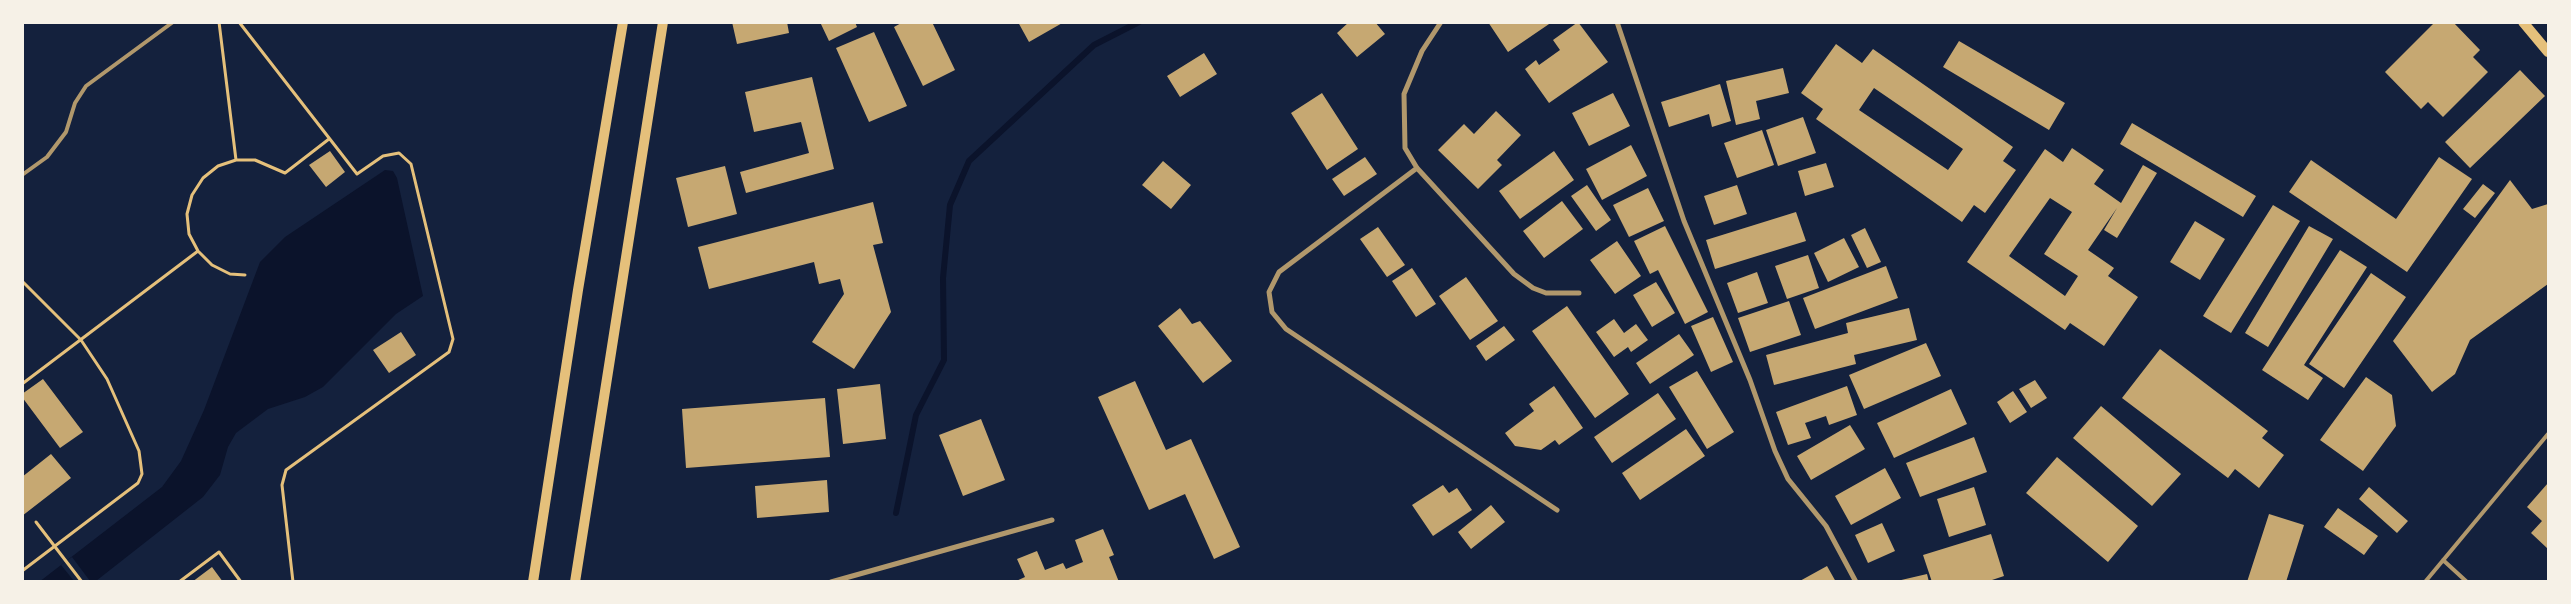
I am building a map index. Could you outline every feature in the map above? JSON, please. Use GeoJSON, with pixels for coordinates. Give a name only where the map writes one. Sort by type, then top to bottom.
{"type":"FeatureCollection","features":[{"type":"Feature","properties":{"kind":"main road"},"geometry":{"type":"LineString","coordinates":[[534,582],[578,290],[623,22]]}},
{"type":"Feature","properties":{"kind":"main road"},"geometry":{"type":"LineString","coordinates":[[575,582],[663,22]]}},
{"type":"Feature","properties":{"kind":"main road"},"geometry":{"type":"LineString","coordinates":[[2523,22],[2548,52]]}},
{"type":"Feature","properties":{"kind":"street"},"geometry":{"type":"LineString","coordinates":[[1441,22],[1422,51],[1404,94],[1405,148],[1417,168],[1514,274],[1533,288],[1546,293],[1579,293]]}},
{"type":"Feature","properties":{"kind":"street"},"geometry":{"type":"LineString","coordinates":[[1617,22],[1684,221],[1750,380],[1775,451],[1788,479],[1826,526],[1856,582]]}},
{"type":"Feature","properties":{"kind":"street"},"geometry":{"type":"LineString","coordinates":[[1417,168],[1279,272],[1269,292],[1272,312],[1286,329],[1557,510]]}},
{"type":"Feature","properties":{"kind":"street"},"geometry":{"type":"LineString","coordinates":[[831,582],[1052,520]]}},
{"type":"Feature","properties":{"kind":"lane"},"geometry":{"type":"LineString","coordinates":[[22,175],[47,157],[66,132],[74,103],[86,86],[173,22]]}},
{"type":"Feature","properties":{"kind":"lane"},"geometry":{"type":"LineString","coordinates":[[2425,582],[2548,434]]}},
{"type":"Feature","properties":{"kind":"lane"},"geometry":{"type":"LineString","coordinates":[[2443,560],[2467,582]]}},
{"type":"Feature","properties":{"kind":"path"},"geometry":{"type":"LineString","coordinates":[[219,22],[236,160]]}},
{"type":"Feature","properties":{"kind":"path"},"geometry":{"type":"LineString","coordinates":[[239,22],[357,174],[383,156],[399,153],[411,164],[453,339],[449,352],[286,470],[282,485],[293,582]]}},
{"type":"Feature","properties":{"kind":"path"},"geometry":{"type":"LineString","coordinates":[[245,275],[230,274],[212,265],[198,251],[189,234],[187,214],[192,195],[203,178],[218,166],[236,160],[255,160],[285,173],[329,139]]}},
{"type":"Feature","properties":{"kind":"path"},"geometry":{"type":"LineString","coordinates":[[22,384],[198,251]]}},
{"type":"Feature","properties":{"kind":"path"},"geometry":{"type":"LineString","coordinates":[[22,281],[81,340],[107,379],[139,451],[142,474],[138,484],[22,571]]}},
{"type":"Feature","properties":{"kind":"path"},"geometry":{"type":"LineString","coordinates":[[36,522],[82,582]]}},
{"type":"Feature","properties":{"kind":"path"},"geometry":{"type":"LineString","coordinates":[[179,582],[219,552],[241,582]]}},
{"type":"Feature","properties":{"kind":"water"},"geometry":{"type":"Polygon","coordinates":[[[385,170],[393,171],[397,178],[423,296],[396,314],[323,387],[305,397],[268,409],[236,433],[228,447],[220,475],[203,497],[96,581],[39,582],[162,487],[181,461],[204,410],[260,262],[285,237],[385,170]]]}},
{"type":"Feature","properties":{"kind":"pier"},"geometry":{"type":"Polygon","coordinates":[[[72,557],[90,581],[74,581],[61,565],[72,557]]]}},
{"type":"Feature","properties":{"kind":"building"},"geometry":{"type":"Polygon","coordinates":[[[732,22],[787,22],[789,33],[737,44],[732,22]]]}},
{"type":"Feature","properties":{"kind":"building"},"geometry":{"type":"Polygon","coordinates":[[[820,22],[855,22],[857,27],[829,41],[820,22]]]}},
{"type":"Feature","properties":{"kind":"building"},"geometry":{"type":"Polygon","coordinates":[[[903,22],[932,22],[955,70],[923,86],[894,27],[903,22]]]}},
{"type":"Feature","properties":{"kind":"building"},"geometry":{"type":"Polygon","coordinates":[[[1018,22],[1064,22],[1029,42],[1018,22]]]}},
{"type":"Feature","properties":{"kind":"building"},"geometry":{"type":"Polygon","coordinates":[[[1349,22],[1375,22],[1385,34],[1357,57],[1337,33],[1349,22]]]}},
{"type":"Feature","properties":{"kind":"building"},"geometry":{"type":"Polygon","coordinates":[[[1488,22],[1552,22],[1508,52],[1488,22]]]}},
{"type":"Feature","properties":{"kind":"building"},"geometry":{"type":"Polygon","coordinates":[[[1578,22],[1608,62],[1549,103],[1525,69],[1536,60],[1539,65],[1560,50],[1553,40],[1578,22]]]}},
{"type":"Feature","properties":{"kind":"building"},"geometry":{"type":"Polygon","coordinates":[[[2435,22],[2453,22],[2480,50],[2473,57],[2488,72],[2443,117],[2428,102],[2421,109],[2385,72],[2435,22]]]}},
{"type":"Feature","properties":{"kind":"building"},"geometry":{"type":"Polygon","coordinates":[[[874,32],[907,106],[869,122],[836,48],[874,32]]]}},
{"type":"Feature","properties":{"kind":"building"},"geometry":{"type":"Polygon","coordinates":[[[1959,41],[2065,103],[2049,130],[1943,67],[1959,41]]]}},
{"type":"Feature","properties":{"kind":"building"},"geometry":{"type":"Polygon","coordinates":[[[1836,44],[1862,63],[1873,49],[2013,147],[2003,161],[2016,170],[1985,213],[1974,205],[1962,222],[1816,119],[1823,109],[1801,93],[1836,44]],[[1874,88],[1859,110],[1948,170],[1963,149],[1874,88]]]}},
{"type":"Feature","properties":{"kind":"building"},"geometry":{"type":"Polygon","coordinates":[[[1204,53],[1217,74],[1180,97],[1167,76],[1204,53]]]}},
{"type":"Feature","properties":{"kind":"building"},"geometry":{"type":"Polygon","coordinates":[[[1783,68],[1789,93],[1756,101],[1760,119],[1736,125],[1726,81],[1783,68]]]}},
{"type":"Feature","properties":{"kind":"building"},"geometry":{"type":"Polygon","coordinates":[[[2520,70],[2545,96],[2470,168],[2445,142],[2520,70]]]}},
{"type":"Feature","properties":{"kind":"building"},"geometry":{"type":"Polygon","coordinates":[[[812,77],[834,169],[746,193],[740,172],[809,153],[801,122],[754,132],[745,92],[812,77]]]}},
{"type":"Feature","properties":{"kind":"building"},"geometry":{"type":"Polygon","coordinates":[[[1720,84],[1731,121],[1712,127],[1709,114],[1669,127],[1661,102],[1720,84]]]}},
{"type":"Feature","properties":{"kind":"building"},"geometry":{"type":"Polygon","coordinates":[[[1322,93],[1358,149],[1327,170],[1291,113],[1322,93]]]}},
{"type":"Feature","properties":{"kind":"building"},"geometry":{"type":"Polygon","coordinates":[[[1613,93],[1630,126],[1589,146],[1572,113],[1613,93]]]}},
{"type":"Feature","properties":{"kind":"building"},"geometry":{"type":"Polygon","coordinates":[[[1496,111],[1521,135],[1497,160],[1502,165],[1478,189],[1438,150],[1464,124],[1474,134],[1496,111]]]}},
{"type":"Feature","properties":{"kind":"building"},"geometry":{"type":"Polygon","coordinates":[[[1803,117],[1816,153],[1778,166],[1766,130],[1803,117]]]}},
{"type":"Feature","properties":{"kind":"building"},"geometry":{"type":"Polygon","coordinates":[[[2132,123],[2256,196],[2243,217],[2120,144],[2132,123]]]}},
{"type":"Feature","properties":{"kind":"building"},"geometry":{"type":"Polygon","coordinates":[[[1762,130],[1774,165],[1737,178],[1724,143],[1762,130]]]}},
{"type":"Feature","properties":{"kind":"building"},"geometry":{"type":"Polygon","coordinates":[[[1631,145],[1647,176],[1602,200],[1586,169],[1631,145]]]}},
{"type":"Feature","properties":{"kind":"building"},"geometry":{"type":"Polygon","coordinates":[[[2072,148],[2104,170],[2094,184],[2121,203],[2143,165],[2157,173],[2117,238],[2104,230],[2117,208],[2088,250],[2114,268],[2108,276],[2138,297],[2104,346],[2070,323],[2065,330],[1967,262],[2045,149],[2063,162],[2072,148]],[[2050,198],[2009,256],[2065,296],[2078,276],[2044,254],[2072,212],[2050,198]]]}},
{"type":"Feature","properties":{"kind":"building"},"geometry":{"type":"Polygon","coordinates":[[[330,151],[345,172],[326,187],[309,165],[330,151]]]}},
{"type":"Feature","properties":{"kind":"building"},"geometry":{"type":"Polygon","coordinates":[[[1554,151],[1574,180],[1520,219],[1499,191],[1554,151]]]}},
{"type":"Feature","properties":{"kind":"building"},"geometry":{"type":"Polygon","coordinates":[[[1365,157],[1377,174],[1344,196],[1332,179],[1365,157]]]}},
{"type":"Feature","properties":{"kind":"building"},"geometry":{"type":"Polygon","coordinates":[[[2439,157],[2472,179],[2407,272],[2289,192],[2311,160],[2396,219],[2439,157]]]}},
{"type":"Feature","properties":{"kind":"building"},"geometry":{"type":"Polygon","coordinates":[[[1163,161],[1191,185],[1171,209],[1142,185],[1163,161]]]}},
{"type":"Feature","properties":{"kind":"building"},"geometry":{"type":"Polygon","coordinates":[[[1826,163],[1834,187],[1805,196],[1798,171],[1826,163]]]}},
{"type":"Feature","properties":{"kind":"building"},"geometry":{"type":"Polygon","coordinates":[[[725,166],[737,214],[688,227],[676,178],[725,166]]]}},
{"type":"Feature","properties":{"kind":"building"},"geometry":{"type":"Polygon","coordinates":[[[2510,180],[2532,209],[2548,204],[2548,284],[2470,340],[2455,374],[2432,392],[2393,341],[2510,180]]]}},
{"type":"Feature","properties":{"kind":"building"},"geometry":{"type":"Polygon","coordinates":[[[2483,184],[2495,193],[2475,218],[2463,209],[2483,184]]]}},
{"type":"Feature","properties":{"kind":"building"},"geometry":{"type":"Polygon","coordinates":[[[1587,185],[1611,220],[1596,231],[1571,196],[1587,185]]]}},
{"type":"Feature","properties":{"kind":"building"},"geometry":{"type":"Polygon","coordinates":[[[1737,185],[1747,214],[1714,225],[1704,196],[1737,185]]]}},
{"type":"Feature","properties":{"kind":"building"},"geometry":{"type":"Polygon","coordinates":[[[1648,188],[1664,221],[1629,237],[1613,205],[1648,188]]]}},
{"type":"Feature","properties":{"kind":"building"},"geometry":{"type":"Polygon","coordinates":[[[1562,201],[1583,229],[1544,258],[1523,231],[1562,201]]]}},
{"type":"Feature","properties":{"kind":"building"},"geometry":{"type":"Polygon","coordinates":[[[873,202],[883,243],[873,245],[891,312],[854,369],[812,342],[844,294],[840,279],[819,284],[814,262],[709,289],[698,247],[873,202]]]}},
{"type":"Feature","properties":{"kind":"building"},"geometry":{"type":"Polygon","coordinates":[[[2273,205],[2300,221],[2231,333],[2203,316],[2273,205]]]}},
{"type":"Feature","properties":{"kind":"building"},"geometry":{"type":"Polygon","coordinates":[[[1796,212],[1806,241],[1715,269],[1706,240],[1796,212]]]}},
{"type":"Feature","properties":{"kind":"building"},"geometry":{"type":"Polygon","coordinates":[[[2195,221],[2225,239],[2200,280],[2170,262],[2195,221]]]}},
{"type":"Feature","properties":{"kind":"building"},"geometry":{"type":"Polygon","coordinates":[[[1665,226],[1708,312],[1685,324],[1658,270],[1650,274],[1634,241],[1665,226]]]}},
{"type":"Feature","properties":{"kind":"building"},"geometry":{"type":"Polygon","coordinates":[[[2309,226],[2333,239],[2268,347],[2245,333],[2309,226]]]}},
{"type":"Feature","properties":{"kind":"building"},"geometry":{"type":"Polygon","coordinates":[[[1378,227],[1405,265],[1387,277],[1360,239],[1378,227]]]}},
{"type":"Feature","properties":{"kind":"building"},"geometry":{"type":"Polygon","coordinates":[[[1865,228],[1881,262],[1867,268],[1851,235],[1865,228]]]}},
{"type":"Feature","properties":{"kind":"building"},"geometry":{"type":"Polygon","coordinates":[[[1844,238],[1859,267],[1828,282],[1814,253],[1844,238]]]}},
{"type":"Feature","properties":{"kind":"building"},"geometry":{"type":"Polygon","coordinates":[[[1617,241],[1641,276],[1615,294],[1590,260],[1617,241]]]}},
{"type":"Feature","properties":{"kind":"building"},"geometry":{"type":"Polygon","coordinates":[[[2340,250],[2367,267],[2304,365],[2323,378],[2308,400],[2262,370],[2340,250]]]}},
{"type":"Feature","properties":{"kind":"building"},"geometry":{"type":"Polygon","coordinates":[[[1808,255],[1819,288],[1787,299],[1775,266],[1808,255]]]}},
{"type":"Feature","properties":{"kind":"building"},"geometry":{"type":"Polygon","coordinates":[[[1886,266],[1898,298],[1815,329],[1803,298],[1886,266]]]}},
{"type":"Feature","properties":{"kind":"building"},"geometry":{"type":"Polygon","coordinates":[[[1412,268],[1436,304],[1416,317],[1392,281],[1412,268]]]}},
{"type":"Feature","properties":{"kind":"building"},"geometry":{"type":"Polygon","coordinates":[[[1757,272],[1768,303],[1738,313],[1727,283],[1757,272]]]}},
{"type":"Feature","properties":{"kind":"building"},"geometry":{"type":"Polygon","coordinates":[[[2371,273],[2406,297],[2344,388],[2309,364],[2371,273]]]}},
{"type":"Feature","properties":{"kind":"building"},"geometry":{"type":"Polygon","coordinates":[[[1466,277],[1498,321],[1470,340],[1439,296],[1466,277]]]}},
{"type":"Feature","properties":{"kind":"building"},"geometry":{"type":"Polygon","coordinates":[[[1656,282],[1675,313],[1652,327],[1633,295],[1656,282]]]}},
{"type":"Feature","properties":{"kind":"building"},"geometry":{"type":"Polygon","coordinates":[[[1789,301],[1801,335],[1750,352],[1738,318],[1789,301]]]}},
{"type":"Feature","properties":{"kind":"building"},"geometry":{"type":"Polygon","coordinates":[[[1567,306],[1629,394],[1595,418],[1532,331],[1567,306]]]}},
{"type":"Feature","properties":{"kind":"building"},"geometry":{"type":"Polygon","coordinates":[[[1180,308],[1192,324],[1200,321],[1232,361],[1203,383],[1158,326],[1180,308]]]}},
{"type":"Feature","properties":{"kind":"building"},"geometry":{"type":"Polygon","coordinates":[[[1909,308],[1917,340],[1854,355],[1856,364],[1774,385],[1766,355],[1848,333],[1846,323],[1909,308]]]}},
{"type":"Feature","properties":{"kind":"building"},"geometry":{"type":"Polygon","coordinates":[[[1713,317],[1733,362],[1711,372],[1691,326],[1713,317]]]}},
{"type":"Feature","properties":{"kind":"building"},"geometry":{"type":"Polygon","coordinates":[[[1614,319],[1624,333],[1636,324],[1648,340],[1631,352],[1628,347],[1614,357],[1596,332],[1614,319]]]}},
{"type":"Feature","properties":{"kind":"building"},"geometry":{"type":"Polygon","coordinates":[[[1504,326],[1515,340],[1486,361],[1476,346],[1504,326]]]}},
{"type":"Feature","properties":{"kind":"building"},"geometry":{"type":"Polygon","coordinates":[[[401,332],[416,355],[389,373],[373,350],[401,332]]]}},
{"type":"Feature","properties":{"kind":"building"},"geometry":{"type":"Polygon","coordinates":[[[1679,334],[1694,355],[1650,384],[1636,363],[1679,334]]]}},
{"type":"Feature","properties":{"kind":"building"},"geometry":{"type":"Polygon","coordinates":[[[1926,343],[1941,376],[1864,409],[1849,375],[1926,343]]]}},
{"type":"Feature","properties":{"kind":"building"},"geometry":{"type":"Polygon","coordinates":[[[2160,349],[2268,431],[2262,438],[2284,455],[2259,488],[2235,469],[2228,478],[2122,398],[2160,349]]]}},
{"type":"Feature","properties":{"kind":"building"},"geometry":{"type":"Polygon","coordinates":[[[1697,371],[1734,432],[1707,449],[1669,387],[1697,371]]]}},
{"type":"Feature","properties":{"kind":"building"},"geometry":{"type":"Polygon","coordinates":[[[2366,377],[2392,395],[2396,426],[2363,471],[2320,440],[2366,377]]]}},
{"type":"Feature","properties":{"kind":"building"},"geometry":{"type":"Polygon","coordinates":[[[43,379],[83,432],[60,448],[22,397],[22,394],[43,379]]]}},
{"type":"Feature","properties":{"kind":"building"},"geometry":{"type":"Polygon","coordinates":[[[2035,380],[2047,398],[2031,408],[2019,389],[2035,380]]]}},
{"type":"Feature","properties":{"kind":"building"},"geometry":{"type":"Polygon","coordinates":[[[1135,381],[1166,450],[1191,439],[1240,547],[1214,559],[1185,494],[1149,510],[1098,397],[1135,381]]]}},
{"type":"Feature","properties":{"kind":"building"},"geometry":{"type":"Polygon","coordinates":[[[880,384],[886,439],[843,444],[837,389],[880,384]]]}},
{"type":"Feature","properties":{"kind":"building"},"geometry":{"type":"Polygon","coordinates":[[[1554,386],[1583,428],[1559,445],[1555,440],[1541,450],[1515,446],[1505,433],[1534,411],[1529,404],[1554,386]]]}},
{"type":"Feature","properties":{"kind":"building"},"geometry":{"type":"Polygon","coordinates":[[[1847,386],[1857,415],[1829,425],[1826,416],[1805,423],[1811,438],[1788,445],[1776,412],[1847,386]]]}},
{"type":"Feature","properties":{"kind":"building"},"geometry":{"type":"Polygon","coordinates":[[[1951,389],[1967,424],[1894,458],[1877,423],[1951,389]]]}},
{"type":"Feature","properties":{"kind":"building"},"geometry":{"type":"Polygon","coordinates":[[[2013,391],[2027,412],[2010,423],[1997,402],[2013,391]]]}},
{"type":"Feature","properties":{"kind":"building"},"geometry":{"type":"Polygon","coordinates":[[[1658,393],[1676,419],[1612,463],[1594,437],[1658,393]]]}},
{"type":"Feature","properties":{"kind":"building"},"geometry":{"type":"Polygon","coordinates":[[[825,398],[830,457],[686,468],[682,409],[825,398]]]}},
{"type":"Feature","properties":{"kind":"building"},"geometry":{"type":"Polygon","coordinates":[[[2101,406],[2181,474],[2152,506],[2073,438],[2101,406]]]}},
{"type":"Feature","properties":{"kind":"building"},"geometry":{"type":"Polygon","coordinates":[[[981,419],[1005,480],[963,496],[939,435],[981,419]]]}},
{"type":"Feature","properties":{"kind":"building"},"geometry":{"type":"Polygon","coordinates":[[[1850,425],[1865,449],[1811,480],[1797,456],[1850,425]]]}},
{"type":"Feature","properties":{"kind":"building"},"geometry":{"type":"Polygon","coordinates":[[[1686,429],[1705,456],[1640,500],[1622,473],[1686,429]]]}},
{"type":"Feature","properties":{"kind":"building"},"geometry":{"type":"Polygon","coordinates":[[[1974,437],[1987,472],[1920,497],[1906,463],[1974,437]]]}},
{"type":"Feature","properties":{"kind":"building"},"geometry":{"type":"Polygon","coordinates":[[[51,454],[71,478],[22,516],[22,477],[51,454]]]}},
{"type":"Feature","properties":{"kind":"building"},"geometry":{"type":"Polygon","coordinates":[[[2057,457],[2138,526],[2108,562],[2026,493],[2057,457]]]}},
{"type":"Feature","properties":{"kind":"building"},"geometry":{"type":"Polygon","coordinates":[[[1885,468],[1901,498],[1851,525],[1835,496],[1885,468]]]}},
{"type":"Feature","properties":{"kind":"building"},"geometry":{"type":"Polygon","coordinates":[[[827,480],[829,512],[757,518],[755,486],[827,480]]]}},
{"type":"Feature","properties":{"kind":"building"},"geometry":{"type":"Polygon","coordinates":[[[2548,483],[2548,549],[2531,533],[2542,521],[2527,507],[2548,483]]]}},
{"type":"Feature","properties":{"kind":"building"},"geometry":{"type":"Polygon","coordinates":[[[1443,485],[1449,493],[1457,488],[1472,510],[1433,536],[1412,505],[1443,485]]]}},
{"type":"Feature","properties":{"kind":"building"},"geometry":{"type":"Polygon","coordinates":[[[1974,487],[1986,525],[1949,537],[1937,499],[1974,487]]]}},
{"type":"Feature","properties":{"kind":"building"},"geometry":{"type":"Polygon","coordinates":[[[2369,487],[2408,521],[2397,533],[2359,499],[2369,487]]]}},
{"type":"Feature","properties":{"kind":"building"},"geometry":{"type":"Polygon","coordinates":[[[1491,505],[1505,522],[1471,549],[1458,532],[1491,505]]]}},
{"type":"Feature","properties":{"kind":"building"},"geometry":{"type":"Polygon","coordinates":[[[2338,508],[2378,536],[2364,555],[2324,527],[2338,508]]]}},
{"type":"Feature","properties":{"kind":"building"},"geometry":{"type":"Polygon","coordinates":[[[2269,514],[2304,525],[2286,582],[2247,582],[2269,514]]]}},
{"type":"Feature","properties":{"kind":"building"},"geometry":{"type":"Polygon","coordinates":[[[1882,523],[1895,551],[1868,563],[1855,535],[1882,523]]]}},
{"type":"Feature","properties":{"kind":"building"},"geometry":{"type":"Polygon","coordinates":[[[1103,529],[1114,555],[1109,557],[1119,582],[1014,582],[1025,577],[1017,559],[1037,551],[1045,570],[1063,563],[1066,569],[1083,562],[1075,540],[1103,529]]]}},
{"type":"Feature","properties":{"kind":"building"},"geometry":{"type":"Polygon","coordinates":[[[1991,534],[2004,576],[1986,582],[1932,582],[1923,555],[1991,534]]]}},
{"type":"Feature","properties":{"kind":"building"},"geometry":{"type":"Polygon","coordinates":[[[1827,566],[1836,582],[1798,582],[1827,566]]]}},
{"type":"Feature","properties":{"kind":"building"},"geometry":{"type":"Polygon","coordinates":[[[212,567],[223,582],[192,582],[212,567]]]}},
{"type":"Feature","properties":{"kind":"building"},"geometry":{"type":"Polygon","coordinates":[[[1927,574],[1929,582],[1897,582],[1897,581],[1927,574]]]}},
{"type":"Feature","properties":{"kind":"waterway"},"geometry":{"type":"LineString","coordinates":[[896,513],[916,415],[944,360],[943,278],[950,205],[969,161],[1094,45],[1139,22]]}}]}
